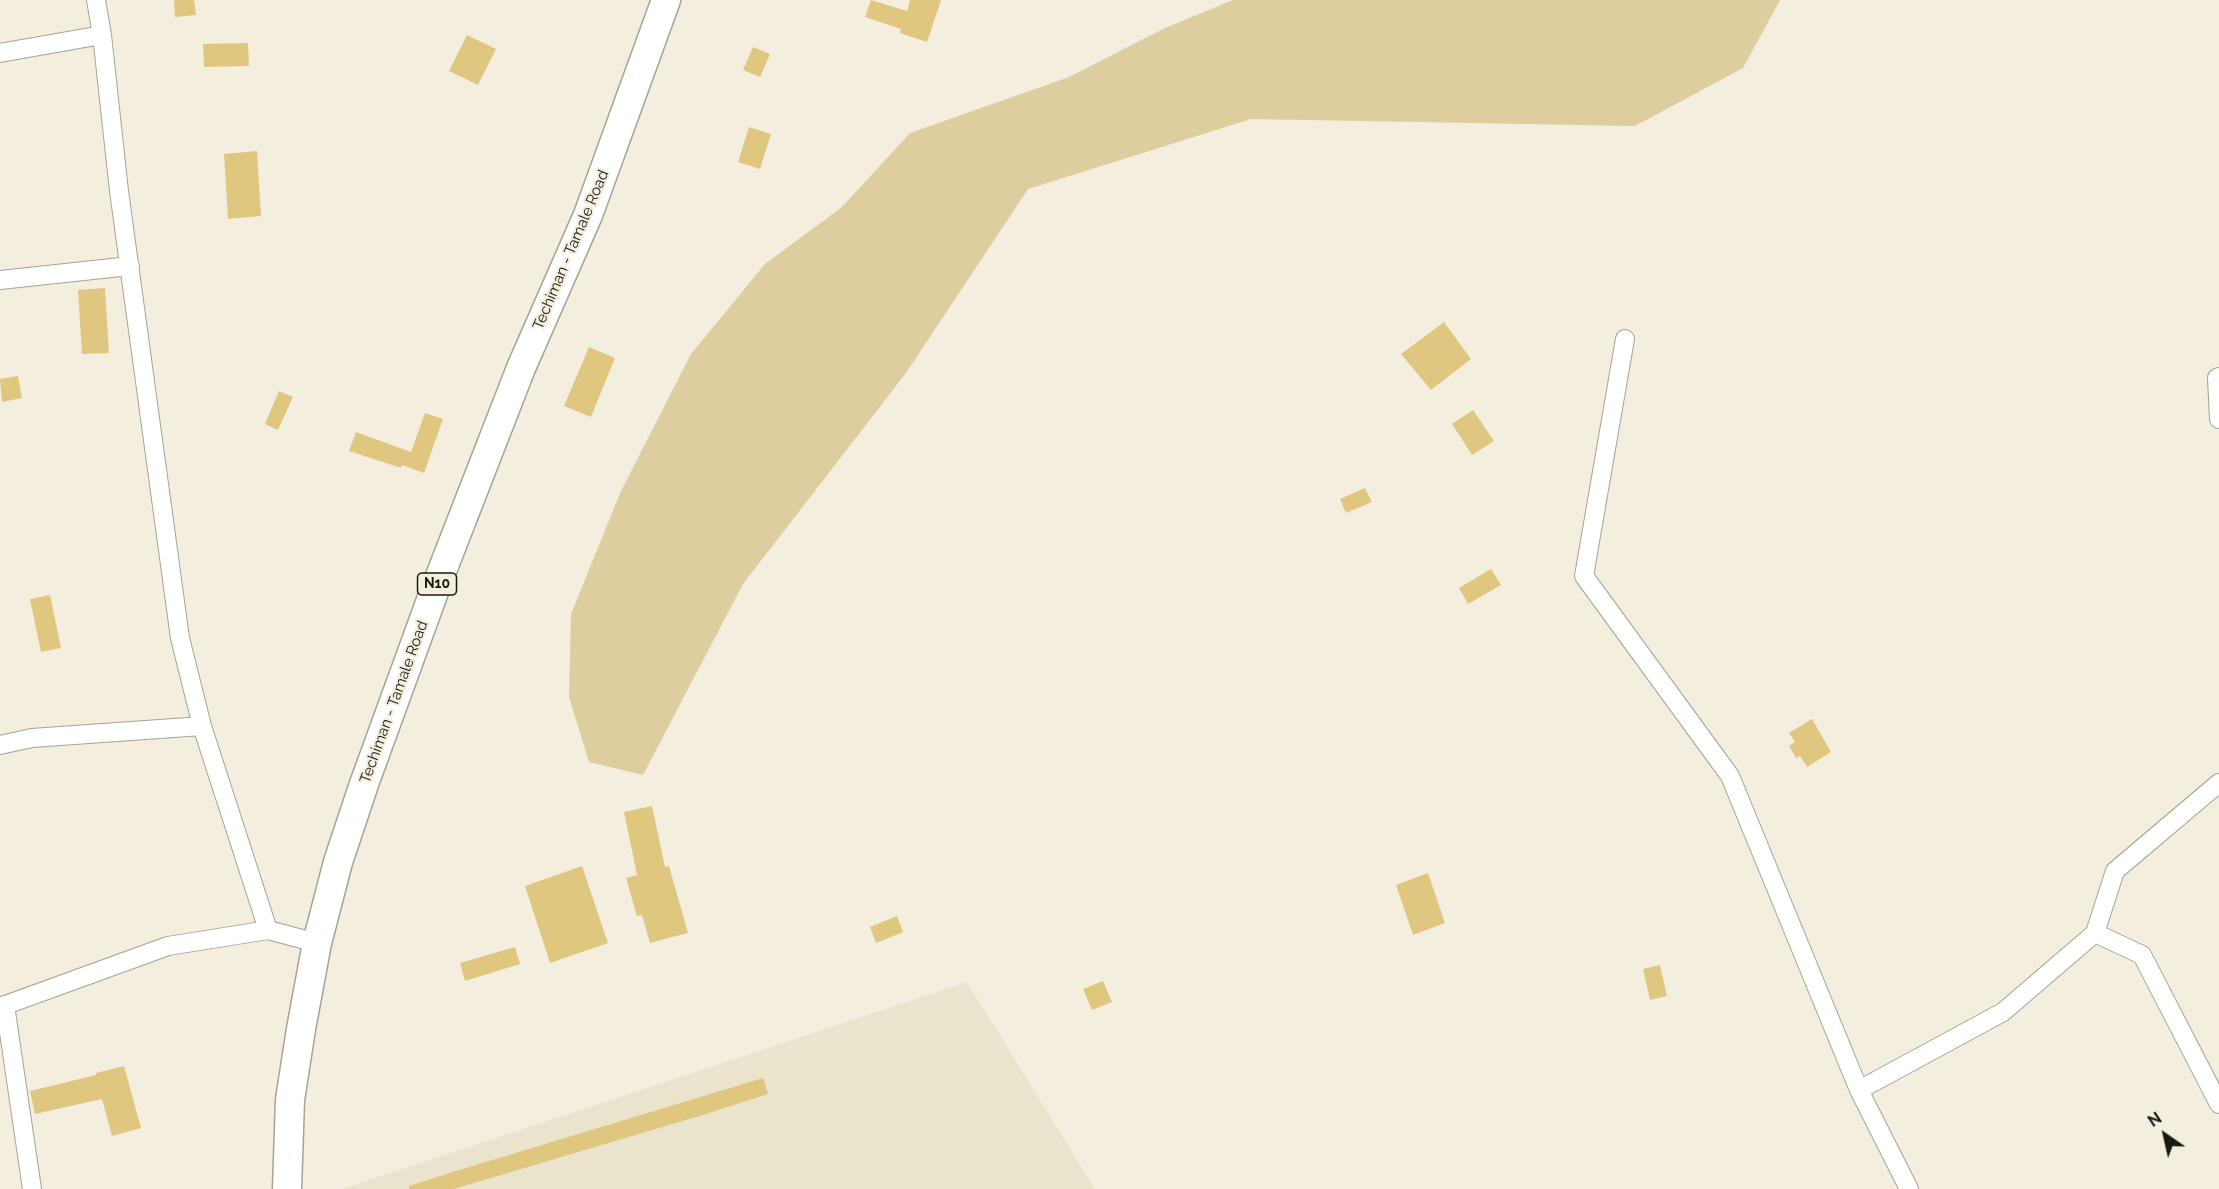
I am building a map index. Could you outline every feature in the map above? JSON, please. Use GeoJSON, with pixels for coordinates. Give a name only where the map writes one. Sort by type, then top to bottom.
{"type":"FeatureCollection","features":[{"type":"Feature","properties":{"kind":"highway","name":"Techiman - Tamale Road"},"geometry":{"type":"LineString","coordinates":[[287,1189],[290,1100],[317,943],[339,862],[364,784],[431,600],[521,368],[588,216],[666,0]]}},
{"type":"Feature","properties":{"kind":"street"},"geometry":{"type":"LineString","coordinates":[[96,0],[119,191],[180,638],[202,726],[268,930]]}},
{"type":"Feature","properties":{"kind":"street"},"geometry":{"type":"LineString","coordinates":[[0,53],[102,35]]}},
{"type":"Feature","properties":{"kind":"street"},"geometry":{"type":"LineString","coordinates":[[0,280],[130,266]]}},
{"type":"Feature","properties":{"kind":"street"},"geometry":{"type":"LineString","coordinates":[[1625,339],[1584,576],[1730,776],[1859,1090],[1909,1189]]}},
{"type":"Feature","properties":{"kind":"street"},"geometry":{"type":"LineString","coordinates":[[2219,377],[2219,419]]}},
{"type":"Feature","properties":{"kind":"street"},"geometry":{"type":"LineString","coordinates":[[0,745],[32,738],[202,726]]}},
{"type":"Feature","properties":{"kind":"street"},"geometry":{"type":"LineString","coordinates":[[1859,1090],[2003,1012],[2095,933],[2115,871],[2219,783]]}},
{"type":"Feature","properties":{"kind":"street"},"geometry":{"type":"LineString","coordinates":[[32,1189],[2,1006],[168,946],[268,930],[317,943]]}},
{"type":"Feature","properties":{"kind":"street"},"geometry":{"type":"LineString","coordinates":[[2095,933],[2142,955],[2219,1104]]}},
{"type":"Feature","properties":{"kind":"shaded area"},"geometry":{"type":"Polygon","coordinates":[[[1233,0],[1780,0],[1743,68],[1635,126],[1251,119],[1028,189],[906,373],[743,584],[643,775],[589,762],[569,697],[571,614],[621,491],[691,354],[765,264],[842,207],[910,133],[1069,77],[1165,28],[1233,0]]]}},
{"type":"Feature","properties":{"kind":"shaded area"},"geometry":{"type":"Polygon","coordinates":[[[967,982],[1095,1189],[342,1189],[967,982]]]}},
{"type":"Feature","properties":{"kind":"building"},"geometry":{"type":"Polygon","coordinates":[[[174,0],[194,0],[196,15],[175,17],[174,0]]]}},
{"type":"Feature","properties":{"kind":"building"},"geometry":{"type":"Polygon","coordinates":[[[871,0],[907,11],[910,0],[941,0],[927,42],[900,33],[901,29],[865,17],[871,0]]]}},
{"type":"Feature","properties":{"kind":"building"},"geometry":{"type":"Polygon","coordinates":[[[467,35],[496,49],[478,85],[449,71],[467,35]]]}},
{"type":"Feature","properties":{"kind":"building"},"geometry":{"type":"Polygon","coordinates":[[[248,43],[249,66],[204,67],[203,44],[248,43]]]}},
{"type":"Feature","properties":{"kind":"building"},"geometry":{"type":"Polygon","coordinates":[[[753,47],[770,54],[760,77],[743,70],[753,47]]]}},
{"type":"Feature","properties":{"kind":"building"},"geometry":{"type":"Polygon","coordinates":[[[749,127],[771,134],[760,169],[738,162],[749,127]]]}},
{"type":"Feature","properties":{"kind":"building"},"geometry":{"type":"Polygon","coordinates":[[[257,151],[261,216],[228,219],[224,154],[257,151]]]}},
{"type":"Feature","properties":{"kind":"building"},"geometry":{"type":"Polygon","coordinates":[[[105,288],[109,353],[82,354],[78,290],[105,288]]]}},
{"type":"Feature","properties":{"kind":"building"},"geometry":{"type":"Polygon","coordinates":[[[1444,322],[1471,359],[1431,390],[1401,354],[1444,322]]]}},
{"type":"Feature","properties":{"kind":"building"},"geometry":{"type":"Polygon","coordinates":[[[589,347],[615,358],[591,417],[564,406],[589,347]]]}},
{"type":"Feature","properties":{"kind":"building"},"geometry":{"type":"Polygon","coordinates":[[[18,376],[22,398],[2,402],[0,379],[18,376]]]}},
{"type":"Feature","properties":{"kind":"building"},"geometry":{"type":"Polygon","coordinates":[[[279,391],[293,397],[278,430],[265,424],[279,391]]]}},
{"type":"Feature","properties":{"kind":"building"},"geometry":{"type":"Polygon","coordinates":[[[1473,410],[1494,441],[1472,455],[1452,424],[1473,410]]]}},
{"type":"Feature","properties":{"kind":"building"},"geometry":{"type":"Polygon","coordinates":[[[425,413],[443,419],[424,473],[349,451],[356,432],[411,452],[425,413]]]}},
{"type":"Feature","properties":{"kind":"building"},"geometry":{"type":"Polygon","coordinates":[[[1365,488],[1372,502],[1346,513],[1340,499],[1365,488]]]}},
{"type":"Feature","properties":{"kind":"building"},"geometry":{"type":"Polygon","coordinates":[[[1491,569],[1501,585],[1468,604],[1459,588],[1491,569]]]}},
{"type":"Feature","properties":{"kind":"building"},"geometry":{"type":"Polygon","coordinates":[[[50,595],[61,648],[41,652],[30,599],[50,595]]]}},
{"type":"Feature","properties":{"kind":"building"},"geometry":{"type":"Polygon","coordinates":[[[1812,719],[1831,752],[1807,767],[1800,756],[1796,758],[1789,746],[1795,742],[1789,733],[1812,719]]]}},
{"type":"Feature","properties":{"kind":"building"},"geometry":{"type":"Polygon","coordinates":[[[652,806],[665,867],[669,866],[688,933],[650,943],[642,915],[637,916],[626,878],[637,875],[624,812],[652,806]]]}},
{"type":"Feature","properties":{"kind":"building"},"geometry":{"type":"Polygon","coordinates":[[[582,866],[608,943],[550,963],[525,886],[582,866]]]}},
{"type":"Feature","properties":{"kind":"building"},"geometry":{"type":"Polygon","coordinates":[[[1428,873],[1445,923],[1413,935],[1396,885],[1428,873]]]}},
{"type":"Feature","properties":{"kind":"building"},"geometry":{"type":"Polygon","coordinates":[[[897,916],[903,932],[876,943],[870,927],[897,916]]]}},
{"type":"Feature","properties":{"kind":"building"},"geometry":{"type":"Polygon","coordinates":[[[515,947],[520,964],[465,981],[460,963],[515,947]]]}},
{"type":"Feature","properties":{"kind":"building"},"geometry":{"type":"Polygon","coordinates":[[[1660,965],[1667,996],[1650,1000],[1643,969],[1660,965]]]}},
{"type":"Feature","properties":{"kind":"building"},"geometry":{"type":"Polygon","coordinates":[[[1103,981],[1112,1002],[1092,1010],[1083,989],[1103,981]]]}},
{"type":"Feature","properties":{"kind":"building"},"geometry":{"type":"Polygon","coordinates":[[[124,1066],[141,1128],[112,1136],[102,1099],[35,1114],[30,1091],[124,1066]]]}},
{"type":"Feature","properties":{"kind":"building"},"geometry":{"type":"Polygon","coordinates":[[[763,1078],[768,1094],[706,1114],[454,1189],[409,1189],[409,1186],[456,1171],[763,1078]]]}}]}
